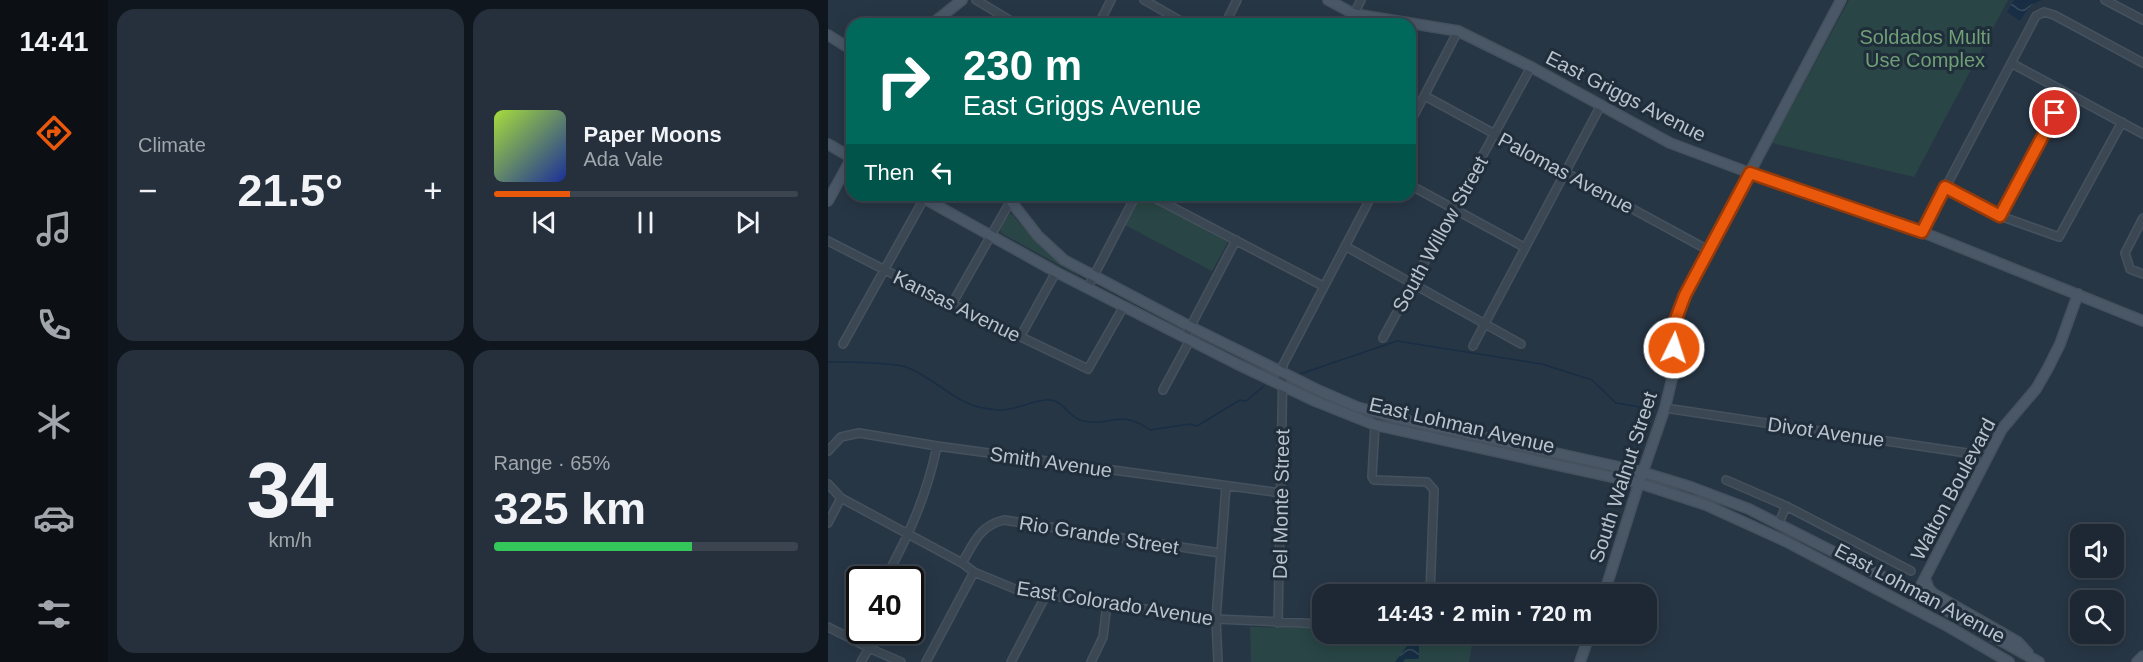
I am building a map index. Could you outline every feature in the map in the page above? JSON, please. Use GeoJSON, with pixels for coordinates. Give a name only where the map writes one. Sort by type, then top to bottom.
{"type":"FeatureCollection","features":[{"type":"Feature","properties":{"kind":"main road"},"geometry":{"type":"LineString","coordinates":[[940,18],[962,0]]}},
{"type":"Feature","properties":{"kind":"main road","name":"East Griggs Avenue"},"geometry":{"type":"LineString","coordinates":[[1328,0],[1354,14],[1380,18]]}},
{"type":"Feature","properties":{"kind":"main road","name":"South Walnut Street"},"geometry":{"type":"LineString","coordinates":[[1607,584],[1642,472],[1665,408],[1674,370],[1674,324],[1685,295],[1841,0]]}},
{"type":"Feature","properties":{"kind":"main road","name":"East Griggs Avenue"},"geometry":{"type":"LineString","coordinates":[[1416,24],[1458,30],[1670,143],[1922,232],[2143,321]]}},
{"type":"Feature","properties":{"kind":"main road"},"geometry":{"type":"LineString","coordinates":[[828,35],[846,46]]}},
{"type":"Feature","properties":{"kind":"main road"},"geometry":{"type":"LineString","coordinates":[[828,144],[846,154]]}},
{"type":"Feature","properties":{"kind":"main road"},"geometry":{"type":"LineString","coordinates":[[828,201],[846,168]]}},
{"type":"Feature","properties":{"kind":"main road","name":"East Lohman Avenue"},"geometry":{"type":"LineString","coordinates":[[930,201],[1056,272],[1315,401],[1375,425],[1639,483],[1706,505],[1772,534],[2010,662]]}},
{"type":"Feature","properties":{"kind":"main road","name":"East Lohman Avenue"},"geometry":{"type":"LineString","coordinates":[[1012,201],[1038,236],[1064,260],[1191,327],[1357,406],[1431,426],[1642,472],[1749,509],[1917,594],[2036,661]]}},
{"type":"Feature","properties":{"kind":"main road","name":"Walton Boulevard"},"geometry":{"type":"LineString","coordinates":[[1910,607],[2002,429],[2036,389],[2048,368],[2060,344],[2078,294]]}},
{"type":"Feature","properties":{"kind":"main road"},"geometry":{"type":"LineString","coordinates":[[1706,505],[1709,494]]}},
{"type":"Feature","properties":{"kind":"main road"},"geometry":{"type":"LineString","coordinates":[[1772,534],[1779,523]]}},
{"type":"Feature","properties":{"kind":"main road"},"geometry":{"type":"LineString","coordinates":[[1925,578],[1929,589],[1934,594],[2018,642],[2036,661]]}},
{"type":"Feature","properties":{"kind":"main road"},"geometry":{"type":"LineString","coordinates":[[1580,662],[1586,644]]}},
{"type":"Feature","properties":{"kind":"main road"},"geometry":{"type":"LineString","coordinates":[[2137,662],[2143,656]]}},
{"type":"Feature","properties":{"kind":"street"},"geometry":{"type":"LineString","coordinates":[[976,0],[1007,18]]}},
{"type":"Feature","properties":{"kind":"street"},"geometry":{"type":"LineString","coordinates":[[1102,18],[1111,0]]}},
{"type":"Feature","properties":{"kind":"street"},"geometry":{"type":"LineString","coordinates":[[1143,0],[1175,18]]}},
{"type":"Feature","properties":{"kind":"street"},"geometry":{"type":"LineString","coordinates":[[1228,18],[1237,0]]}},
{"type":"Feature","properties":{"kind":"street"},"geometry":{"type":"LineString","coordinates":[[1352,18],[1361,0]]}},
{"type":"Feature","properties":{"kind":"street"},"geometry":{"type":"LineString","coordinates":[[2105,0],[2143,20]]}},
{"type":"Feature","properties":{"kind":"street"},"geometry":{"type":"LineString","coordinates":[[1922,232],[2036,16],[2044,12],[2054,15],[2143,63]]}},
{"type":"Feature","properties":{"kind":"street"},"geometry":{"type":"LineString","coordinates":[[1416,112],[1458,30]]}},
{"type":"Feature","properties":{"kind":"street"},"geometry":{"type":"LineString","coordinates":[[2011,63],[2143,134]]}},
{"type":"Feature","properties":{"kind":"street","name":"South Willow Street"},"geometry":{"type":"LineString","coordinates":[[1383,338],[1531,67]]}},
{"type":"Feature","properties":{"kind":"street"},"geometry":{"type":"LineString","coordinates":[[2000,216],[2066,93]]}},
{"type":"Feature","properties":{"kind":"street","name":"Palomas Avenue"},"geometry":{"type":"LineString","coordinates":[[1425,96],[1708,250]]}},
{"type":"Feature","properties":{"kind":"street"},"geometry":{"type":"LineString","coordinates":[[1473,345],[1601,105]]}},
{"type":"Feature","properties":{"kind":"street"},"geometry":{"type":"LineString","coordinates":[[1945,187],[2000,216],[2059,237],[2122,122]]}},
{"type":"Feature","properties":{"kind":"street"},"geometry":{"type":"LineString","coordinates":[[1416,188],[1524,247]]}},
{"type":"Feature","properties":{"kind":"street"},"geometry":{"type":"LineString","coordinates":[[843,344],[919,201]]}},
{"type":"Feature","properties":{"kind":"street"},"geometry":{"type":"LineString","coordinates":[[952,304],[991,237],[1007,201]]}},
{"type":"Feature","properties":{"kind":"street"},"geometry":{"type":"LineString","coordinates":[[1088,288],[1133,201]]}},
{"type":"Feature","properties":{"kind":"street"},"geometry":{"type":"LineString","coordinates":[[1161,201],[1323,286]]}},
{"type":"Feature","properties":{"kind":"street"},"geometry":{"type":"LineString","coordinates":[[1283,369],[1323,286],[1369,201]]}},
{"type":"Feature","properties":{"kind":"street"},"geometry":{"type":"LineString","coordinates":[[2143,218],[2125,253],[2130,269],[2143,274]]}},
{"type":"Feature","properties":{"kind":"street"},"geometry":{"type":"LineString","coordinates":[[1164,390],[1191,327],[1236,240]]}},
{"type":"Feature","properties":{"kind":"street","name":"Kansas Avenue"},"geometry":{"type":"LineString","coordinates":[[828,241],[884,271],[1088,369],[1124,306]]}},
{"type":"Feature","properties":{"kind":"street"},"geometry":{"type":"LineString","coordinates":[[1345,246],[1521,344]]}},
{"type":"Feature","properties":{"kind":"street"},"geometry":{"type":"LineString","coordinates":[[1020,337],[1056,272]]}},
{"type":"Feature","properties":{"kind":"street","name":"Del Monte Street"},"geometry":{"type":"LineString","coordinates":[[1278,623],[1283,369]]}},
{"type":"Feature","properties":{"kind":"street","name":"Divot Avenue"},"geometry":{"type":"LineString","coordinates":[[1665,408],[1987,456]]}},
{"type":"Feature","properties":{"kind":"street"},"geometry":{"type":"LineString","coordinates":[[1375,425],[1372,477],[1374,480],[1427,482],[1434,489],[1430,584]]}},
{"type":"Feature","properties":{"kind":"street","name":"Smith Avenue"},"geometry":{"type":"LineString","coordinates":[[828,451],[841,437],[859,433],[937,446],[1281,493]]}},
{"type":"Feature","properties":{"kind":"street"},"geometry":{"type":"LineString","coordinates":[[892,566],[909,535],[930,481],[937,446]]}},
{"type":"Feature","properties":{"kind":"street"},"geometry":{"type":"LineString","coordinates":[[1726,480],[1786,506],[1911,571]]}},
{"type":"Feature","properties":{"kind":"street","name":"East Colorado Avenue"},"geometry":{"type":"LineString","coordinates":[[828,484],[842,498],[963,563],[974,572],[1015,589],[1216,619],[1312,624]]}},
{"type":"Feature","properties":{"kind":"street"},"geometry":{"type":"LineString","coordinates":[[1218,662],[1216,619],[1226,486]]}},
{"type":"Feature","properties":{"kind":"street"},"geometry":{"type":"LineString","coordinates":[[828,523],[842,498]]}},
{"type":"Feature","properties":{"kind":"street"},"geometry":{"type":"LineString","coordinates":[[1779,523],[1786,506]]}},
{"type":"Feature","properties":{"kind":"street","name":"Rio Grande Street"},"geometry":{"type":"LineString","coordinates":[[963,563],[980,533],[991,523],[1004,520],[1220,553]]}},
{"type":"Feature","properties":{"kind":"street"},"geometry":{"type":"LineString","coordinates":[[926,662],[974,572]]}},
{"type":"Feature","properties":{"kind":"street"},"geometry":{"type":"LineString","coordinates":[[1011,662],[1046,595]]}},
{"type":"Feature","properties":{"kind":"street"},"geometry":{"type":"LineString","coordinates":[[1092,662],[1102,638],[1107,604]]}},
{"type":"Feature","properties":{"kind":"street"},"geometry":{"type":"LineString","coordinates":[[828,627],[846,636]]}},
{"type":"Feature","properties":{"kind":"street"},"geometry":{"type":"LineString","coordinates":[[861,644],[901,662]]}},
{"type":"Feature","properties":{"kind":"street"},"geometry":{"type":"LineString","coordinates":[[861,662],[869,648]]}},
{"type":"Feature","properties":{"kind":"green space","name":"Soldados Multi Use Complex"},"geometry":{"type":"Polygon","coordinates":[[[1849,0],[2008,0],[1914,177],[1772,143],[1849,0]]]}},
{"type":"Feature","properties":{"kind":"green space"},"geometry":{"type":"Polygon","coordinates":[[[1138,201],[1150,201],[1228,242],[1212,271],[1125,225],[1138,201]]]}},
{"type":"Feature","properties":{"kind":"green space"},"geometry":{"type":"Polygon","coordinates":[[[1009,214],[1012,214],[1027,232],[1053,256],[1081,277],[1001,233],[1000,229],[1009,214]]]}},
{"type":"Feature","properties":{"kind":"green space"},"geometry":{"type":"Polygon","coordinates":[[[1250,627],[1312,628],[1312,644],[1472,644],[1469,662],[1251,662],[1250,627]]]}},
{"type":"Feature","properties":{"kind":"water"},"geometry":{"type":"Polygon","coordinates":[[[2014,0],[2042,0],[2031,5],[2020,21],[2007,12],[2014,0]]]}},
{"type":"Feature","properties":{"kind":"water"},"geometry":{"type":"Polygon","coordinates":[[[1408,644],[1419,645],[1418,659],[1395,662],[1408,644]]]}},
{"type":"Feature","properties":{"kind":"waterway"},"geometry":{"type":"LineString","coordinates":[[1300,374],[1397,341],[1542,364],[1592,380],[1616,403],[1652,409]]}},
{"type":"Feature","properties":{"kind":"waterway"},"geometry":{"type":"LineString","coordinates":[[828,362],[879,363],[906,367],[963,401],[983,408],[1007,410],[1052,400],[1080,420],[1090,422],[1130,420],[1150,430],[1190,424],[1197,426],[1240,400],[1246,401],[1264,386]]}},
{"type":"Feature","properties":{"kind":"route"},"geometry":{"type":"LineString","coordinates":[[1674,348],[1674,324],[1685,295],[1750,173],[1922,232],[1945,187],[2000,216],[2055,113]]}}]}
